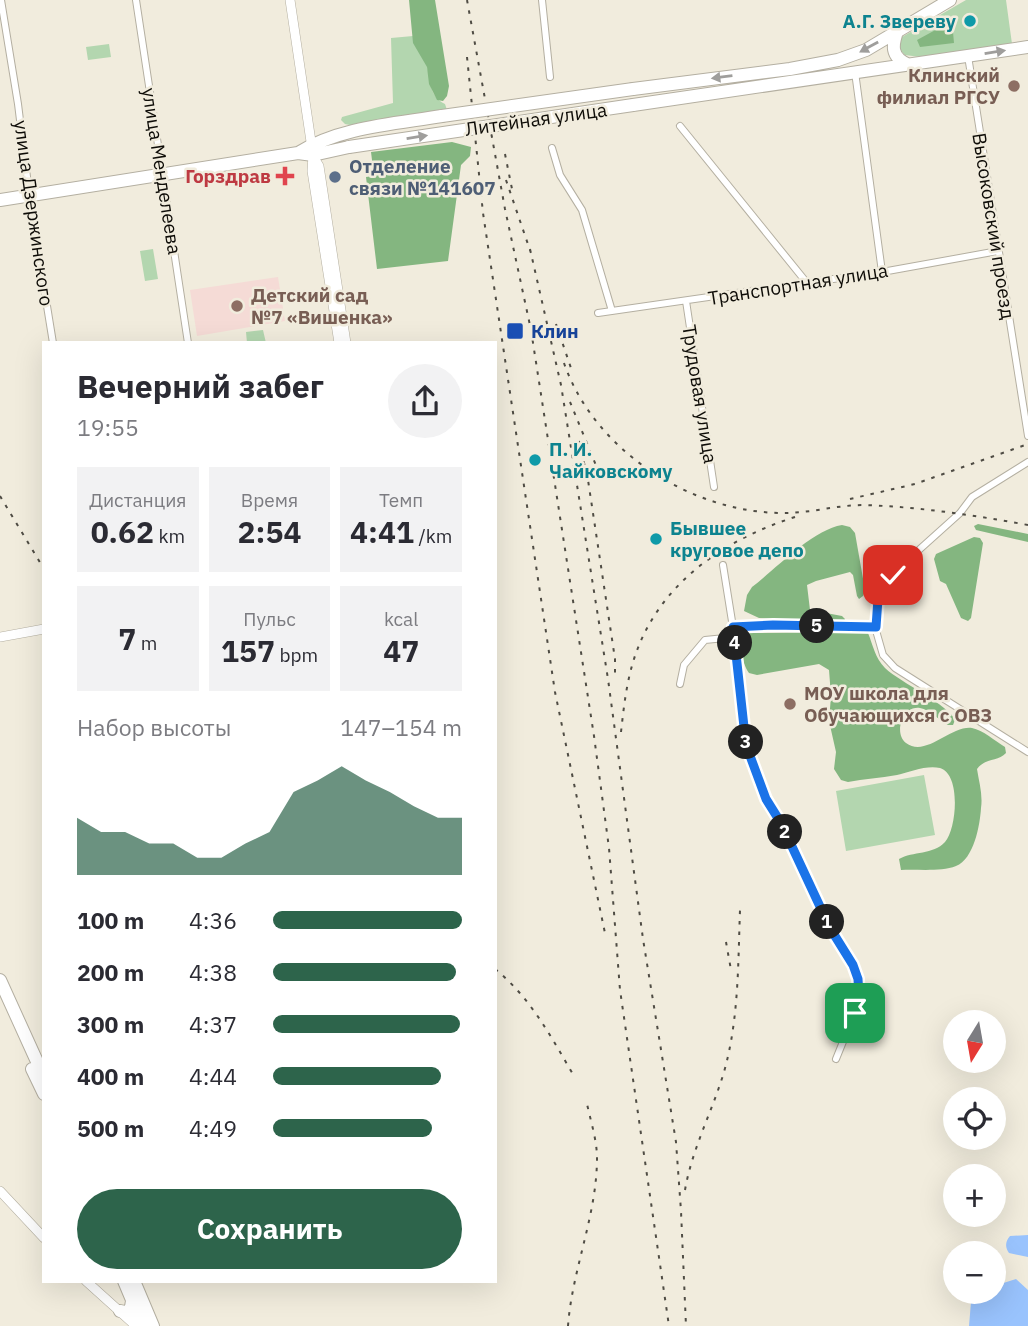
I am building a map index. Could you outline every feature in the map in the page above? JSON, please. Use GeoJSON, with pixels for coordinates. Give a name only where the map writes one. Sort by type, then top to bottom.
{"type":"FeatureCollection","features":[{"type":"Feature","properties":{"kind":"highway","name":"Литейная улица"},"geometry":{"type":"LineString","coordinates":[[314,155],[340,134],[838,60],[866,50],[950,0]]}},
{"type":"Feature","properties":{"kind":"highway"},"geometry":{"type":"LineString","coordinates":[[898,29],[894,40],[894,53],[909,65]]}},
{"type":"Feature","properties":{"kind":"highway","name":"Литейная улица"},"geometry":{"type":"LineString","coordinates":[[0,200],[163,173],[298,153],[314,155],[349,147],[1028,47]]}},
{"type":"Feature","properties":{"kind":"highway"},"geometry":{"type":"LineString","coordinates":[[0,980],[42,1073]]}},
{"type":"Feature","properties":{"kind":"highway"},"geometry":{"type":"LineString","coordinates":[[0,999],[42,1090]]}},
{"type":"Feature","properties":{"kind":"highway"},"geometry":{"type":"LineString","coordinates":[[125,1283],[143,1326]]}},
{"type":"Feature","properties":{"kind":"highway"},"geometry":{"type":"LineString","coordinates":[[135,1283],[153,1326]]}},
{"type":"Feature","properties":{"kind":"highway"},"geometry":{"type":"LineString","coordinates":[[120,1311],[130,1313],[132,1300]]}},
{"type":"Feature","properties":{"kind":"street","name":"улица Дзержинского"},"geometry":{"type":"LineString","coordinates":[[1,0],[53,341]]}},
{"type":"Feature","properties":{"kind":"street","name":"улица Менделеева"},"geometry":{"type":"LineString","coordinates":[[136,0],[188,341]]}},
{"type":"Feature","properties":{"kind":"street"},"geometry":{"type":"LineString","coordinates":[[290,0],[346,341]]}},
{"type":"Feature","properties":{"kind":"street"},"geometry":{"type":"LineString","coordinates":[[542,0],[550,77]]}},
{"type":"Feature","properties":{"kind":"street","name":"Высоковский проезд"},"geometry":{"type":"LineString","coordinates":[[968,56],[1028,436]]}},
{"type":"Feature","properties":{"kind":"street"},"geometry":{"type":"LineString","coordinates":[[855,72],[882,272]]}},
{"type":"Feature","properties":{"kind":"street"},"geometry":{"type":"LineString","coordinates":[[308,123],[314,131],[340,134]]}},
{"type":"Feature","properties":{"kind":"street"},"geometry":{"type":"LineString","coordinates":[[680,126],[807,283]]}},
{"type":"Feature","properties":{"kind":"street"},"geometry":{"type":"LineString","coordinates":[[552,148],[561,175],[582,210],[612,311]]}},
{"type":"Feature","properties":{"kind":"street"},"geometry":{"type":"LineString","coordinates":[[314,155],[312,171],[340,341]]}},
{"type":"Feature","properties":{"kind":"street","name":"Транспортная улица"},"geometry":{"type":"LineString","coordinates":[[598,313],[882,272],[998,251]]}},
{"type":"Feature","properties":{"kind":"street","name":"Трудовая улица"},"geometry":{"type":"LineString","coordinates":[[686,301],[714,486]]}},
{"type":"Feature","properties":{"kind":"street"},"geometry":{"type":"LineString","coordinates":[[1028,462],[972,497],[955,518],[901,566],[883,589],[876,611],[876,627],[883,655],[895,668],[1028,752]]}},
{"type":"Feature","properties":{"kind":"street"},"geometry":{"type":"LineString","coordinates":[[723,565],[735,637],[746,745],[766,799],[781,823],[830,928],[853,965],[858,979],[859,996],[855,1013],[836,1059]]}},
{"type":"Feature","properties":{"kind":"street"},"geometry":{"type":"LineString","coordinates":[[733,627],[876,627]]}},
{"type":"Feature","properties":{"kind":"street"},"geometry":{"type":"LineString","coordinates":[[0,637],[42,629]]}},
{"type":"Feature","properties":{"kind":"street"},"geometry":{"type":"LineString","coordinates":[[680,684],[684,665],[705,640],[735,637]]}},
{"type":"Feature","properties":{"kind":"street"},"geometry":{"type":"LineString","coordinates":[[0,1191],[42,1236]]}},
{"type":"Feature","properties":{"kind":"street"},"geometry":{"type":"LineString","coordinates":[[88,1283],[136,1326]]}},
{"type":"Feature","properties":{"kind":"street"},"geometry":{"type":"LineString","coordinates":[[103,1297],[129,1326]]}},
{"type":"Feature","properties":{"kind":"shaded area","name":"Детский сад №7 «Вишенка»"},"geometry":{"type":"Polygon","coordinates":[[[278,277],[285,321],[197,336],[190,290],[278,277]]]}},
{"type":"Feature","properties":{"kind":"green space"},"geometry":{"type":"Polygon","coordinates":[[[409,0],[435,0],[449,86],[443,101],[437,100],[429,84],[427,67],[413,43],[409,0]]]}},
{"type":"Feature","properties":{"kind":"green space"},"geometry":{"type":"Polygon","coordinates":[[[966,0],[1006,0],[1012,44],[920,57],[903,53],[899,45],[902,37],[966,0]]]}},
{"type":"Feature","properties":{"kind":"green space"},"geometry":{"type":"Polygon","coordinates":[[[952,21],[954,43],[920,47],[917,40],[952,21]]]}},
{"type":"Feature","properties":{"kind":"green space"},"geometry":{"type":"Polygon","coordinates":[[[413,36],[426,62],[433,93],[445,104],[447,110],[345,124],[341,120],[342,117],[393,103],[391,38],[413,36]]]}},
{"type":"Feature","properties":{"kind":"green space"},"geometry":{"type":"Polygon","coordinates":[[[109,44],[111,57],[88,60],[86,47],[109,44]]]}},
{"type":"Feature","properties":{"kind":"green space"},"geometry":{"type":"Polygon","coordinates":[[[452,142],[471,147],[470,156],[461,165],[448,261],[377,269],[366,177],[374,176],[371,152],[452,142]]]}},
{"type":"Feature","properties":{"kind":"green space"},"geometry":{"type":"Polygon","coordinates":[[[153,249],[158,279],[145,281],[140,251],[153,249]]]}},
{"type":"Feature","properties":{"kind":"green space"},"geometry":{"type":"Polygon","coordinates":[[[263,330],[266,341],[247,341],[246,332],[263,330]]]}},
{"type":"Feature","properties":{"kind":"green space"},"geometry":{"type":"Polygon","coordinates":[[[978,524],[1028,534],[1028,542],[976,530],[974,526],[978,524]]]}},
{"type":"Feature","properties":{"kind":"green space"},"geometry":{"type":"Polygon","coordinates":[[[842,525],[850,527],[855,533],[865,590],[863,596],[859,599],[857,596],[850,572],[807,585],[810,610],[842,616],[844,622],[759,618],[744,611],[747,595],[752,587],[807,542],[831,528],[842,525]]]}},
{"type":"Feature","properties":{"kind":"green space"},"geometry":{"type":"Polygon","coordinates":[[[974,537],[980,538],[983,543],[971,618],[968,621],[961,618],[946,584],[940,581],[934,559],[936,554],[974,537]]]}},
{"type":"Feature","properties":{"kind":"green space"},"geometry":{"type":"Polygon","coordinates":[[[750,633],[868,633],[885,668],[944,708],[955,720],[953,725],[948,725],[927,711],[914,708],[905,715],[900,727],[902,739],[906,743],[922,747],[956,731],[972,728],[985,733],[1005,747],[1006,753],[1003,756],[984,763],[977,769],[982,798],[977,832],[972,849],[956,866],[936,870],[901,870],[899,859],[935,849],[945,842],[949,835],[955,802],[954,790],[947,772],[929,767],[884,777],[848,782],[841,780],[834,769],[836,752],[829,721],[829,670],[819,664],[757,675],[749,673],[744,663],[742,646],[750,633]]]}},
{"type":"Feature","properties":{"kind":"green space"},"geometry":{"type":"Polygon","coordinates":[[[924,775],[935,835],[846,851],[836,791],[924,775]]]}},
{"type":"Feature","properties":{"kind":"water"},"geometry":{"type":"Polygon","coordinates":[[[1028,1235],[1028,1257],[1009,1253],[1006,1245],[1010,1236],[1028,1235]]]}},
{"type":"Feature","properties":{"kind":"water"},"geometry":{"type":"Polygon","coordinates":[[[1016,1279],[1028,1290],[1028,1326],[969,1326],[971,1304],[1006,1304],[1006,1282],[1016,1279]]]}},
{"type":"Feature","properties":{"kind":"railway"},"geometry":{"type":"LineString","coordinates":[[467,0],[505,209],[531,330],[594,736],[609,848],[620,990],[669,1326]]}},
{"type":"Feature","properties":{"kind":"railway"},"geometry":{"type":"LineString","coordinates":[[467,57],[483,213],[555,692],[606,938]]}},
{"type":"Feature","properties":{"kind":"railway"},"geometry":{"type":"LineString","coordinates":[[505,154],[512,189]]}},
{"type":"Feature","properties":{"kind":"railway"},"geometry":{"type":"LineString","coordinates":[[506,180],[532,256]]}},
{"type":"Feature","properties":{"kind":"railway"},"geometry":{"type":"LineString","coordinates":[[530,249],[561,385],[608,679],[643,939],[676,1142],[686,1326]]}},
{"type":"Feature","properties":{"kind":"railway"},"geometry":{"type":"LineString","coordinates":[[556,324],[572,371]]}},
{"type":"Feature","properties":{"kind":"railway"},"geometry":{"type":"LineString","coordinates":[[564,363],[578,394],[598,423],[621,448],[649,470],[679,488],[712,501],[745,510],[779,513],[853,505],[906,508],[1028,525]]}},
{"type":"Feature","properties":{"kind":"railway"},"geometry":{"type":"LineString","coordinates":[[570,402],[600,475]]}},
{"type":"Feature","properties":{"kind":"railway"},"geometry":{"type":"LineString","coordinates":[[579,441],[588,480],[615,659],[615,679]]}},
{"type":"Feature","properties":{"kind":"railway"},"geometry":{"type":"LineString","coordinates":[[850,499],[915,484],[1028,444]]}},
{"type":"Feature","properties":{"kind":"railway"},"geometry":{"type":"LineString","coordinates":[[0,496],[42,566]]}},
{"type":"Feature","properties":{"kind":"railway"},"geometry":{"type":"LineString","coordinates":[[621,732],[633,662],[647,627],[662,604],[699,566],[721,551],[745,537],[795,517]]}},
{"type":"Feature","properties":{"kind":"railway"},"geometry":{"type":"LineString","coordinates":[[685,1190],[692,1160],[724,1072],[733,1032],[740,910]]}},
{"type":"Feature","properties":{"kind":"railway"},"geometry":{"type":"LineString","coordinates":[[726,942],[731,970]]}},
{"type":"Feature","properties":{"kind":"railway"},"geometry":{"type":"LineString","coordinates":[[497,971],[530,1005],[574,1076]]}},
{"type":"Feature","properties":{"kind":"railway"},"geometry":{"type":"LineString","coordinates":[[568,1326],[596,1179],[596,1145],[587,1104]]}},
{"type":"Feature","properties":{"kind":"place","name":"А.Г. Звереву"},"geometry":{"type":"Point","coordinates":[970,21]}},
{"type":"Feature","properties":{"kind":"place","name":"Клинский филиал РГСУ"},"geometry":{"type":"Point","coordinates":[1014,86]}},
{"type":"Feature","properties":{"kind":"place","name":"Горздрав"},"geometry":{"type":"Point","coordinates":[285,176]}},
{"type":"Feature","properties":{"kind":"place","name":"Отделение связи №141607"},"geometry":{"type":"Point","coordinates":[335,177]}},
{"type":"Feature","properties":{"kind":"place","name":"Детский сад №7 «Вишенка»"},"geometry":{"type":"Point","coordinates":[237,306]}},
{"type":"Feature","properties":{"kind":"place","name":"Клин"},"geometry":{"type":"Point","coordinates":[515,331]}},
{"type":"Feature","properties":{"kind":"place","name":"П. И. Чайковскому"},"geometry":{"type":"Point","coordinates":[535,460]}},
{"type":"Feature","properties":{"kind":"place","name":"Бывшее круговое депо"},"geometry":{"type":"Point","coordinates":[656,539]}},
{"type":"Feature","properties":{"kind":"place","name":"МОУ школа для Обучающихся с ОВЗ"},"geometry":{"type":"Point","coordinates":[790,704]}},
{"type":"Feature","properties":{"kind":"route"},"geometry":{"type":"LineString","coordinates":[[855,1013],[859,996],[858,979],[853,965],[830,928],[781,823],[766,799],[746,745],[733,627],[876,627],[878,599],[893,575]]}}]}
